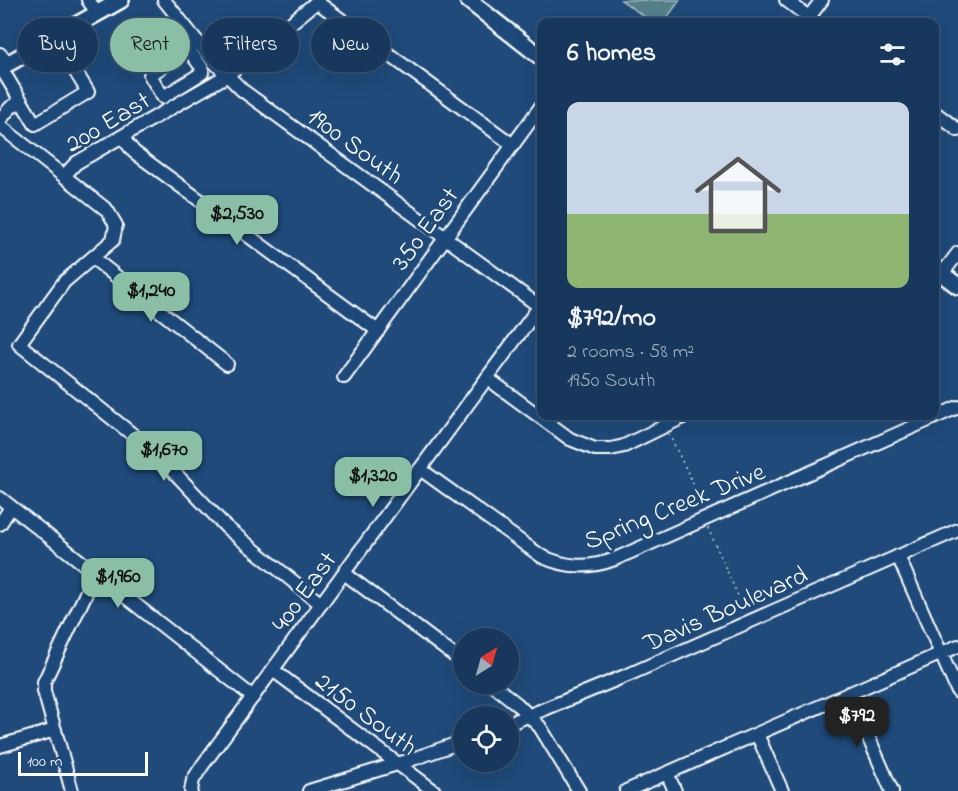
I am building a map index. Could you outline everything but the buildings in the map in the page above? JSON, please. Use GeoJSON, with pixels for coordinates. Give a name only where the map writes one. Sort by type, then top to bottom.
{"type":"FeatureCollection","features":[{"type":"Feature","properties":{"kind":"main road"},"geometry":{"type":"LineString","coordinates":[[91,18],[121,0]]}},
{"type":"Feature","properties":{"kind":"main road"},"geometry":{"type":"LineString","coordinates":[[468,0],[537,54]]}},
{"type":"Feature","properties":{"kind":"main road"},"geometry":{"type":"LineString","coordinates":[[2,63],[18,56]]}},
{"type":"Feature","properties":{"kind":"main road"},"geometry":{"type":"LineString","coordinates":[[939,272],[958,286]]}},
{"type":"Feature","properties":{"kind":"street"},"geometry":{"type":"LineString","coordinates":[[88,0],[98,14]]}},
{"type":"Feature","properties":{"kind":"street","name":"1900 South"},"geometry":{"type":"LineString","coordinates":[[164,0],[193,46],[226,76],[445,238],[537,303]]}},
{"type":"Feature","properties":{"kind":"street"},"geometry":{"type":"LineString","coordinates":[[786,0],[807,18]]}},
{"type":"Feature","properties":{"kind":"street"},"geometry":{"type":"LineString","coordinates":[[812,18],[822,0]]}},
{"type":"Feature","properties":{"kind":"street"},"geometry":{"type":"LineString","coordinates":[[318,1],[513,145]]}},
{"type":"Feature","properties":{"kind":"street","name":"200 East"},"geometry":{"type":"LineString","coordinates":[[63,176],[76,163],[226,76],[318,1]]}},
{"type":"Feature","properties":{"kind":"street"},"geometry":{"type":"LineString","coordinates":[[193,46],[202,70],[200,75],[163,97],[150,75],[193,46]]}},
{"type":"Feature","properties":{"kind":"street"},"geometry":{"type":"LineString","coordinates":[[2,63],[35,124],[88,92],[76,72]]}},
{"type":"Feature","properties":{"kind":"street"},"geometry":{"type":"LineString","coordinates":[[180,86],[188,99]]}},
{"type":"Feature","properties":{"kind":"street"},"geometry":{"type":"LineString","coordinates":[[21,101],[10,108],[0,125],[107,210],[116,225],[113,240],[61,285],[19,344],[157,454],[226,527],[321,604]]}},
{"type":"Feature","properties":{"kind":"street","name":"350 East"},"geometry":{"type":"LineString","coordinates":[[344,377],[537,112]]}},
{"type":"Feature","properties":{"kind":"street"},"geometry":{"type":"LineString","coordinates":[[939,116],[958,130]]}},
{"type":"Feature","properties":{"kind":"street"},"geometry":{"type":"LineString","coordinates":[[122,137],[134,152],[378,331]]}},
{"type":"Feature","properties":{"kind":"street"},"geometry":{"type":"LineString","coordinates":[[939,270],[958,253]]}},
{"type":"Feature","properties":{"kind":"street"},"geometry":{"type":"LineString","coordinates":[[93,258],[227,364]]}},
{"type":"Feature","properties":{"kind":"street","name":"400 East"},"geometry":{"type":"LineString","coordinates":[[191,791],[197,773],[537,309]]}},
{"type":"Feature","properties":{"kind":"street"},"geometry":{"type":"LineString","coordinates":[[487,378],[537,415]]}},
{"type":"Feature","properties":{"kind":"street","name":"Spring Creek Drive"},"geometry":{"type":"LineString","coordinates":[[939,415],[958,407]]}},
{"type":"Feature","properties":{"kind":"street"},"geometry":{"type":"LineString","coordinates":[[544,420],[570,439],[595,448],[610,449],[624,446],[676,420]]}},
{"type":"Feature","properties":{"kind":"street","name":"Spring Creek Drive"},"geometry":{"type":"LineString","coordinates":[[420,469],[541,556],[563,565],[585,567],[615,559],[929,420]]}},
{"type":"Feature","properties":{"kind":"street"},"geometry":{"type":"LineString","coordinates":[[0,498],[254,696]]}},
{"type":"Feature","properties":{"kind":"street"},"geometry":{"type":"LineString","coordinates":[[0,524],[12,507]]}},
{"type":"Feature","properties":{"kind":"street","name":"Davis Boulevard"},"geometry":{"type":"LineString","coordinates":[[519,720],[958,530]]}},
{"type":"Feature","properties":{"kind":"street"},"geometry":{"type":"LineString","coordinates":[[898,556],[958,692]]}},
{"type":"Feature","properties":{"kind":"street"},"geometry":{"type":"LineString","coordinates":[[344,573],[453,655]]}},
{"type":"Feature","properties":{"kind":"street"},"geometry":{"type":"LineString","coordinates":[[72,791],[44,691],[45,677],[88,589],[98,574]]}},
{"type":"Feature","properties":{"kind":"street"},"geometry":{"type":"LineString","coordinates":[[626,791],[958,646]]}},
{"type":"Feature","properties":{"kind":"street","name":"2150 South"},"geometry":{"type":"LineString","coordinates":[[273,670],[434,791]]}},
{"type":"Feature","properties":{"kind":"street"},"geometry":{"type":"LineString","coordinates":[[849,693],[892,791]]}},
{"type":"Feature","properties":{"kind":"street"},"geometry":{"type":"LineString","coordinates":[[504,694],[540,727],[579,791]]}},
{"type":"Feature","properties":{"kind":"street"},"geometry":{"type":"LineString","coordinates":[[0,746],[55,730]]}},
{"type":"Feature","properties":{"kind":"street"},"geometry":{"type":"LineString","coordinates":[[757,734],[782,791]]}},
{"type":"Feature","properties":{"kind":"street"},"geometry":{"type":"LineString","coordinates":[[309,791],[347,785],[453,745]]}},
{"type":"Feature","properties":{"kind":"street"},"geometry":{"type":"LineString","coordinates":[[667,773],[675,791]]}},
{"type":"Feature","properties":{"kind":"path"},"geometry":{"type":"LineString","coordinates":[[669,434],[705,509]]}},
{"type":"Feature","properties":{"kind":"path"},"geometry":{"type":"LineString","coordinates":[[708,528],[743,607]]}},
{"type":"Feature","properties":{"kind":"green space"},"geometry":{"type":"Polygon","coordinates":[[[621,0],[680,0],[667,18],[646,18],[621,0]]]}}]}
